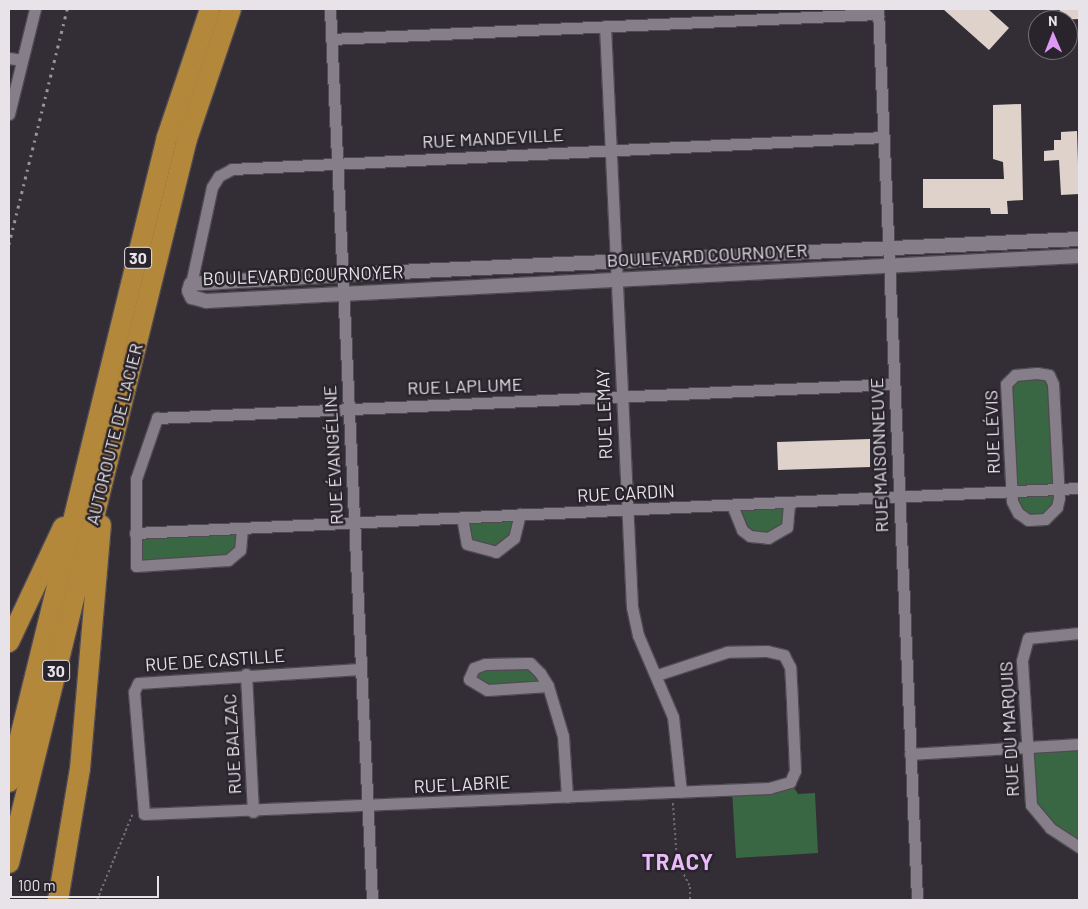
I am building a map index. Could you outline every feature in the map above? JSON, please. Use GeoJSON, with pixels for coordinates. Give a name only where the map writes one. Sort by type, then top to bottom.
{"type":"FeatureCollection","features":[{"type":"Feature","properties":{"kind":"highway","name":"AUTOROUTE DE L'ACIER"},"geometry":{"type":"LineString","coordinates":[[9,782],[173,114],[210,9]]}},
{"type":"Feature","properties":{"kind":"highway","name":"AUTOROUTE DE L'ACIER"},"geometry":{"type":"LineString","coordinates":[[9,864],[187,139],[215,49],[231,9]]}},
{"type":"Feature","properties":{"kind":"highway"},"geometry":{"type":"LineString","coordinates":[[215,49],[240,9]]}},
{"type":"Feature","properties":{"kind":"highway"},"geometry":{"type":"LineString","coordinates":[[58,900],[82,753],[104,478]]}},
{"type":"Feature","properties":{"kind":"highway"},"geometry":{"type":"LineString","coordinates":[[9,642],[80,494]]}},
{"type":"Feature","properties":{"kind":"street"},"geometry":{"type":"LineString","coordinates":[[9,114],[35,9]]}},
{"type":"Feature","properties":{"kind":"street","name":"RUE ÉVANGÉLINE"},"geometry":{"type":"LineString","coordinates":[[330,9],[366,807],[372,900]]}},
{"type":"Feature","properties":{"kind":"street"},"geometry":{"type":"LineString","coordinates":[[331,39],[878,12]]}},
{"type":"Feature","properties":{"kind":"street","name":"RUE MAISONNEUVE"},"geometry":{"type":"LineString","coordinates":[[878,12],[917,900]]}},
{"type":"Feature","properties":{"kind":"street","name":"RUE LEMAY"},"geometry":{"type":"LineString","coordinates":[[605,26],[626,511],[633,615],[675,726],[677,795]]}},
{"type":"Feature","properties":{"kind":"street"},"geometry":{"type":"LineString","coordinates":[[9,58],[22,60]]}},
{"type":"Feature","properties":{"kind":"street","name":"RUE MANDEVILLE"},"geometry":{"type":"LineString","coordinates":[[191,284],[212,186],[219,176],[232,169],[883,137]]}},
{"type":"Feature","properties":{"kind":"street","name":"BOULEVARD COURNOYER"},"geometry":{"type":"LineString","coordinates":[[1079,239],[615,260],[191,284],[192,297],[206,301],[616,278],[1079,256]]}},
{"type":"Feature","properties":{"kind":"street","name":"RUE LÉVIS"},"geometry":{"type":"LineString","coordinates":[[1011,491],[1006,384],[1014,375],[1031,373],[1051,378],[1059,489]]}},
{"type":"Feature","properties":{"kind":"street","name":"RUE LAPLUME"},"geometry":{"type":"LineString","coordinates":[[135,533],[136,479],[157,418],[621,395],[894,384]]}},
{"type":"Feature","properties":{"kind":"street","name":"RUE CARDIN"},"geometry":{"type":"LineString","coordinates":[[135,533],[1079,488]]}},
{"type":"Feature","properties":{"kind":"street"},"geometry":{"type":"LineString","coordinates":[[1011,491],[1014,508],[1022,518],[1037,520],[1045,519],[1057,507],[1059,489]]}},
{"type":"Feature","properties":{"kind":"street"},"geometry":{"type":"LineString","coordinates":[[732,505],[742,530],[750,536],[768,538],[786,528],[789,503]]}},
{"type":"Feature","properties":{"kind":"street"},"geometry":{"type":"LineString","coordinates":[[462,517],[467,544],[496,552],[514,538],[520,514]]}},
{"type":"Feature","properties":{"kind":"street"},"geometry":{"type":"LineString","coordinates":[[135,533],[136,566],[208,564],[236,555],[242,546],[242,528]]}},
{"type":"Feature","properties":{"kind":"street","name":"RUE DU MARQUIS"},"geometry":{"type":"LineString","coordinates":[[1079,633],[1037,635],[1024,645],[1031,805],[1044,823],[1079,847]]}},
{"type":"Feature","properties":{"kind":"street","name":"RUE LABRIE"},"geometry":{"type":"LineString","coordinates":[[138,809],[144,814],[164,816],[567,797],[677,795],[769,788],[790,782],[795,771],[794,741],[790,668],[784,655],[766,651],[727,652],[657,675]]}},
{"type":"Feature","properties":{"kind":"street"},"geometry":{"type":"LineString","coordinates":[[548,686],[487,690],[469,679],[478,665],[530,663],[548,686],[563,736],[567,797]]}},
{"type":"Feature","properties":{"kind":"street","name":"RUE DE CASTILLE"},"geometry":{"type":"LineString","coordinates":[[138,809],[134,688],[151,679],[360,669]]}},
{"type":"Feature","properties":{"kind":"street","name":"RUE BALZAC"},"geometry":{"type":"LineString","coordinates":[[246,674],[253,812]]}},
{"type":"Feature","properties":{"kind":"street"},"geometry":{"type":"LineString","coordinates":[[910,754],[1079,744]]}},
{"type":"Feature","properties":{"kind":"path"},"geometry":{"type":"LineString","coordinates":[[677,795],[677,861],[690,887],[690,900]]}},
{"type":"Feature","properties":{"kind":"path"},"geometry":{"type":"LineString","coordinates":[[97,900],[128,817],[138,809]]}},
{"type":"Feature","properties":{"kind":"green space"},"geometry":{"type":"Polygon","coordinates":[[[1049,376],[1058,492],[1049,517],[1023,517],[1011,491],[1013,382],[1016,378],[1049,376]]]}},
{"type":"Feature","properties":{"kind":"green space"},"geometry":{"type":"Polygon","coordinates":[[[787,505],[780,531],[750,535],[733,508],[787,505]]]}},
{"type":"Feature","properties":{"kind":"green space"},"geometry":{"type":"Polygon","coordinates":[[[520,519],[503,549],[474,547],[464,520],[520,519]]]}},
{"type":"Feature","properties":{"kind":"green space"},"geometry":{"type":"Polygon","coordinates":[[[242,529],[241,546],[219,562],[135,560],[136,533],[242,529]]]}},
{"type":"Feature","properties":{"kind":"green space"},"geometry":{"type":"Polygon","coordinates":[[[530,665],[546,685],[487,688],[472,673],[479,666],[530,665]]]}},
{"type":"Feature","properties":{"kind":"green space"},"geometry":{"type":"Polygon","coordinates":[[[1079,748],[1079,845],[1037,814],[1029,750],[1079,748]]]}},
{"type":"Feature","properties":{"kind":"green space"},"geometry":{"type":"Polygon","coordinates":[[[791,783],[798,794],[815,793],[818,853],[736,858],[732,790],[791,783]]]}},
{"type":"Feature","properties":{"kind":"building"},"geometry":{"type":"Polygon","coordinates":[[[943,9],[988,9],[1009,28],[989,50],[943,9]]]}},
{"type":"Feature","properties":{"kind":"building"},"geometry":{"type":"Polygon","coordinates":[[[1057,9],[1079,9],[1079,19],[1078,10],[1057,9]]]}},
{"type":"Feature","properties":{"kind":"building"},"geometry":{"type":"Polygon","coordinates":[[[1021,104],[1023,200],[1007,201],[1008,214],[991,214],[990,208],[923,208],[923,179],[1004,179],[1003,162],[993,159],[993,105],[1021,104]]]}},
{"type":"Feature","properties":{"kind":"building"},"geometry":{"type":"Polygon","coordinates":[[[1077,131],[1079,194],[1061,195],[1059,160],[1044,161],[1044,151],[1054,150],[1054,140],[1061,140],[1061,132],[1077,131]]]}},
{"type":"Feature","properties":{"kind":"building"},"geometry":{"type":"Polygon","coordinates":[[[870,439],[870,467],[778,470],[777,442],[870,439]]]}},
{"type":"Feature","properties":{"kind":"railway"},"geometry":{"type":"LineString","coordinates":[[9,244],[67,9]]}},
{"type":"Feature","properties":{"kind":"district","name":"TRACY"},"geometry":{"type":"Point","coordinates":[678,862]}}]}
